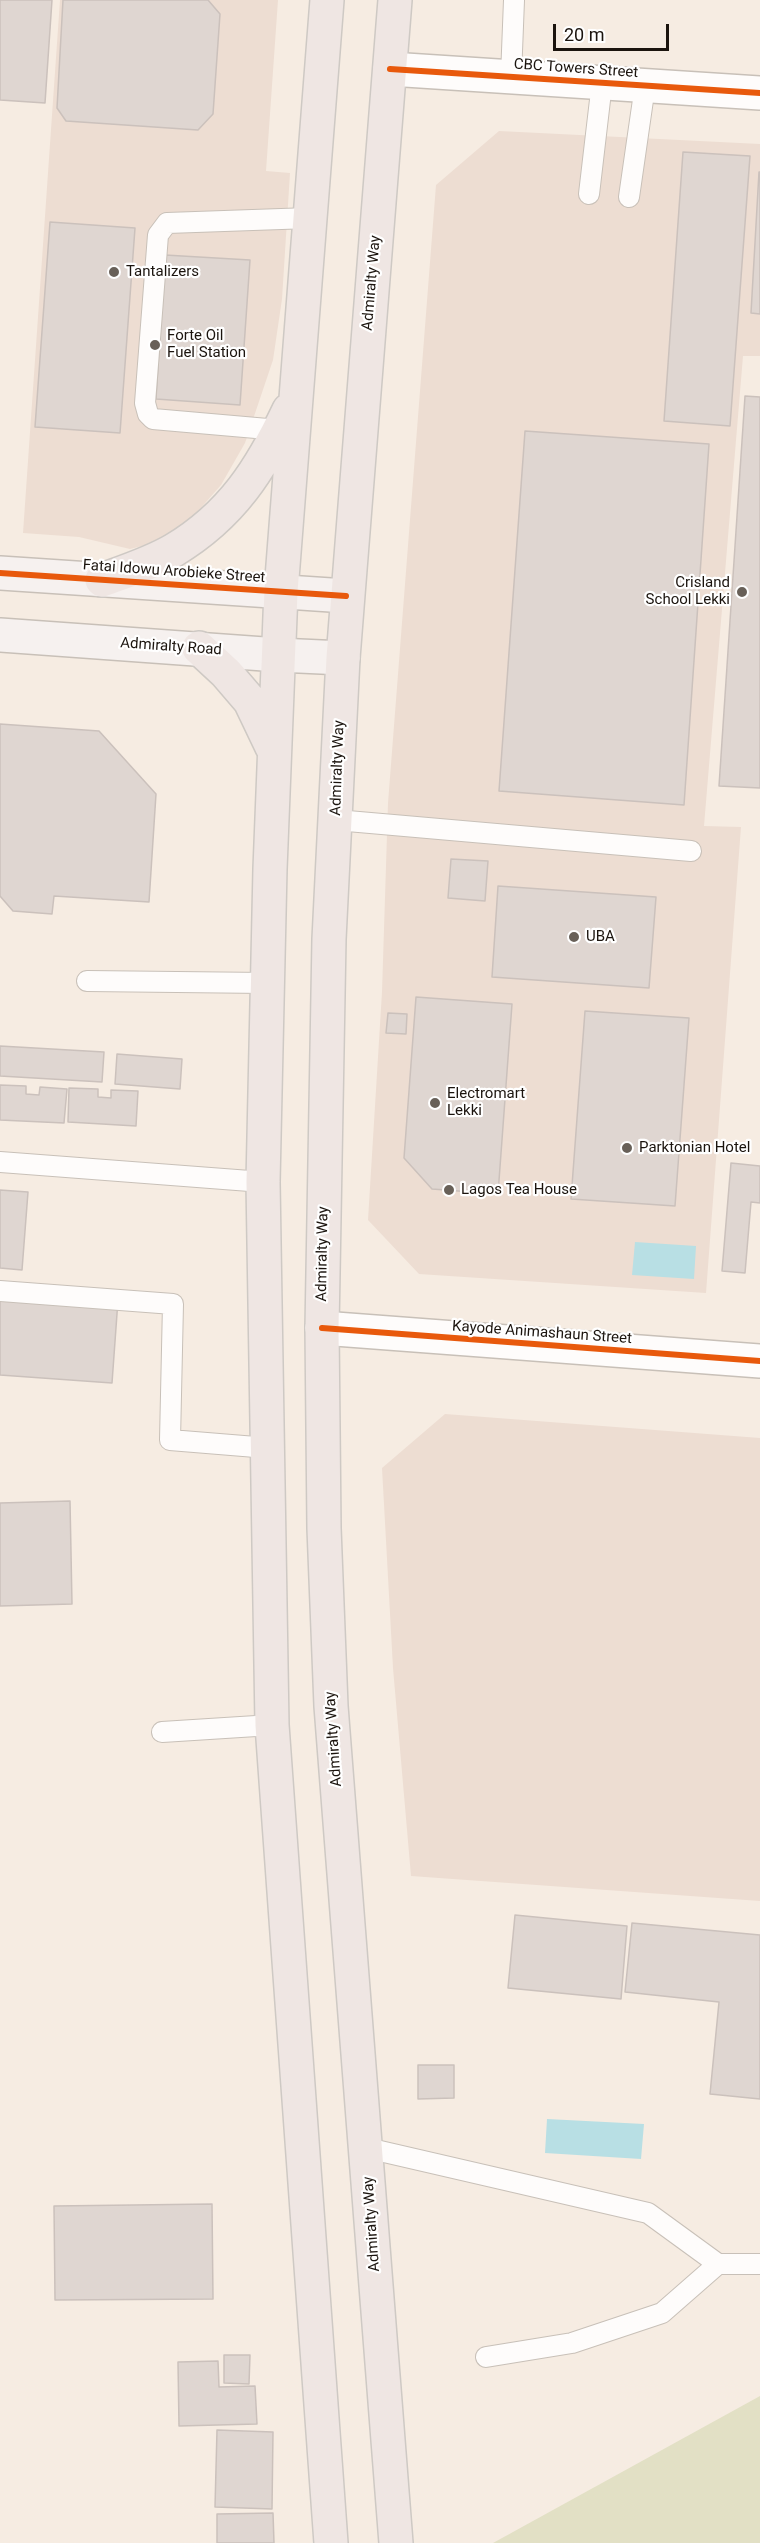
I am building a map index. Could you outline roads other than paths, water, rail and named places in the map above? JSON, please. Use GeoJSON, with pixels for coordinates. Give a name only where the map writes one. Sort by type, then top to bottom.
{"type":"FeatureCollection","features":[{"type":"Feature","properties":{"kind":"main road"},"geometry":{"type":"LineString","coordinates":[[327,0],[281,591],[266,983],[262,1182],[272,1725],[331,2543]]}},
{"type":"Feature","properties":{"kind":"main road","name":"Admiralty Way"},"geometry":{"type":"LineString","coordinates":[[395,0],[346,596],[329,939],[322,1328],[324,1528],[331,1706],[396,2543]]}},
{"type":"Feature","properties":{"kind":"main road"},"geometry":{"type":"LineString","coordinates":[[102,580],[148,563],[205,530],[233,502],[263,462],[297,395]]}},
{"type":"Feature","properties":{"kind":"main road"},"geometry":{"type":"LineString","coordinates":[[199,648],[226,673],[250,701],[274,751]]}},
{"type":"Feature","properties":{"kind":"street","name":"CBC Towers Street"},"geometry":{"type":"LineString","coordinates":[[390,69],[760,93]]}},
{"type":"Feature","properties":{"kind":"street","name":"Fatai Idowu Arobieke Street"},"geometry":{"type":"LineString","coordinates":[[0,573],[346,596]]}},
{"type":"Feature","properties":{"kind":"street","name":"Admiralty Road"},"geometry":{"type":"LineString","coordinates":[[0,634],[343,658]]}},
{"type":"Feature","properties":{"kind":"street","name":"Kayode Animashaun Street"},"geometry":{"type":"LineString","coordinates":[[322,1328],[760,1361]]}},
{"type":"Feature","properties":{"kind":"lane"},"geometry":{"type":"LineString","coordinates":[[511,77],[514,0]]}},
{"type":"Feature","properties":{"kind":"lane"},"geometry":{"type":"LineString","coordinates":[[589,194],[602,83]]}},
{"type":"Feature","properties":{"kind":"lane"},"geometry":{"type":"LineString","coordinates":[[629,197],[645,86]]}},
{"type":"Feature","properties":{"kind":"lane"},"geometry":{"type":"LineString","coordinates":[[279,430],[153,419],[148,414],[146,403],[158,235],[167,223],[310,218]]}},
{"type":"Feature","properties":{"kind":"lane"},"geometry":{"type":"LineString","coordinates":[[336,820],[691,851]]}},
{"type":"Feature","properties":{"kind":"lane"},"geometry":{"type":"LineString","coordinates":[[87,981],[266,983]]}},
{"type":"Feature","properties":{"kind":"lane"},"geometry":{"type":"LineString","coordinates":[[0,1162],[262,1182]]}},
{"type":"Feature","properties":{"kind":"lane"},"geometry":{"type":"LineString","coordinates":[[0,1291],[173,1304],[170,1440],[268,1448]]}},
{"type":"Feature","properties":{"kind":"lane"},"geometry":{"type":"LineString","coordinates":[[162,1732],[272,1725]]}},
{"type":"Feature","properties":{"kind":"lane"},"geometry":{"type":"LineString","coordinates":[[367,2148],[648,2213],[718,2264],[760,2264]]}},
{"type":"Feature","properties":{"kind":"lane"},"geometry":{"type":"LineString","coordinates":[[486,2357],[572,2343],[662,2313],[718,2264]]}},
{"type":"Feature","properties":{"kind":"water"},"geometry":{"type":"Polygon","coordinates":[[[635,1242],[696,1246],[694,1279],[632,1275],[635,1242]]]}},
{"type":"Feature","properties":{"kind":"water"},"geometry":{"type":"Polygon","coordinates":[[[547,2119],[644,2124],[641,2159],[545,2153],[547,2119]]]}},
{"type":"Feature","properties":{"kind":"place","name":"Tantalizers"},"geometry":{"type":"Point","coordinates":[114,272]}},
{"type":"Feature","properties":{"kind":"place","name":"Forte Oil Fuel Station"},"geometry":{"type":"Point","coordinates":[155,345]}},
{"type":"Feature","properties":{"kind":"place","name":"Crisland School Lekki"},"geometry":{"type":"Point","coordinates":[742,592]}},
{"type":"Feature","properties":{"kind":"place","name":"UBA"},"geometry":{"type":"Point","coordinates":[574,937]}},
{"type":"Feature","properties":{"kind":"place","name":"Electromart Lekki"},"geometry":{"type":"Point","coordinates":[435,1103]}},
{"type":"Feature","properties":{"kind":"place","name":"Parktonian Hotel"},"geometry":{"type":"Point","coordinates":[627,1148]}},
{"type":"Feature","properties":{"kind":"place","name":"Lagos Tea House"},"geometry":{"type":"Point","coordinates":[449,1190]}}]}
